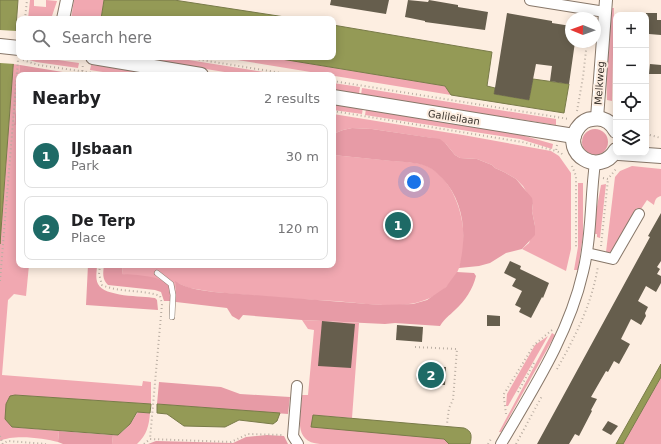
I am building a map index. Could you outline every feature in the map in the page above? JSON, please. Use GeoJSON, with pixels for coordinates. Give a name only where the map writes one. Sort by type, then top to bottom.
{"type":"FeatureCollection","features":[{"type":"Feature","properties":{"kind":"main road"},"geometry":{"type":"LineString","coordinates":[[0,46],[16,52]]}},
{"type":"Feature","properties":{"kind":"main road"},"geometry":{"type":"LineString","coordinates":[[111,60],[183,72]]}},
{"type":"Feature","properties":{"kind":"main road","name":"Galileilaan"},"geometry":{"type":"LineString","coordinates":[[336,97],[574,136]]}},
{"type":"Feature","properties":{"kind":"main road"},"geometry":{"type":"LineString","coordinates":[[613,128],[608,122],[597,118],[585,121],[576,130],[574,136],[574,143],[583,159],[595,163],[608,159],[613,155]]}},
{"type":"Feature","properties":{"kind":"main road"},"geometry":{"type":"LineString","coordinates":[[649,146],[661,148]]}},
{"type":"Feature","properties":{"kind":"main road"},"geometry":{"type":"LineString","coordinates":[[649,155],[661,156]]}},
{"type":"Feature","properties":{"kind":"street"},"geometry":{"type":"LineString","coordinates":[[64,16],[67,0]]}},
{"type":"Feature","properties":{"kind":"street"},"geometry":{"type":"LineString","coordinates":[[530,0],[606,6]]}},
{"type":"Feature","properties":{"kind":"street","name":"Melkweg"},"geometry":{"type":"LineString","coordinates":[[597,118],[606,6]]}},
{"type":"Feature","properties":{"kind":"street"},"geometry":{"type":"LineString","coordinates":[[502,444],[561,337],[576,298],[587,253],[595,163]]}},
{"type":"Feature","properties":{"kind":"street"},"geometry":{"type":"LineString","coordinates":[[587,253],[613,259],[639,214]]}},
{"type":"Feature","properties":{"kind":"street"},"geometry":{"type":"LineString","coordinates":[[295,440],[297,386]]}},
{"type":"Feature","properties":{"kind":"lane"},"geometry":{"type":"LineString","coordinates":[[157,273],[171,284],[173,295],[172,317]]}},
{"type":"Feature","properties":{"kind":"path"},"geometry":{"type":"LineString","coordinates":[[25,16],[27,0]]}},
{"type":"Feature","properties":{"kind":"path","name":"Melkweg"},"geometry":{"type":"LineString","coordinates":[[562,119],[574,117],[578,111],[586,48]]}},
{"type":"Feature","properties":{"kind":"path"},"geometry":{"type":"LineString","coordinates":[[16,72],[17,60]]}},
{"type":"Feature","properties":{"kind":"path"},"geometry":{"type":"LineString","coordinates":[[30,60],[38,65],[88,72]]}},
{"type":"Feature","properties":{"kind":"path"},"geometry":{"type":"LineString","coordinates":[[202,60],[276,72]]}},
{"type":"Feature","properties":{"kind":"path"},"geometry":{"type":"LineString","coordinates":[[0,281],[16,78]]}},
{"type":"Feature","properties":{"kind":"path","name":"Galileilaan"},"geometry":{"type":"LineString","coordinates":[[336,81],[562,119]]}},
{"type":"Feature","properties":{"kind":"path","name":"Galileilaan"},"geometry":{"type":"LineString","coordinates":[[336,111],[522,142],[556,151]]}},
{"type":"Feature","properties":{"kind":"path"},"geometry":{"type":"LineString","coordinates":[[649,135],[661,138]]}},
{"type":"Feature","properties":{"kind":"path"},"geometry":{"type":"LineString","coordinates":[[575,256],[576,176]]}},
{"type":"Feature","properties":{"kind":"path"},"geometry":{"type":"LineString","coordinates":[[100,268],[99,274],[102,285],[111,289],[151,293],[160,296],[162,304],[150,439]]}},
{"type":"Feature","properties":{"kind":"path"},"geometry":{"type":"LineString","coordinates":[[509,408],[506,414],[504,394],[534,345],[553,329],[547,340]]}},
{"type":"Feature","properties":{"kind":"path"},"geometry":{"type":"LineString","coordinates":[[416,347],[457,349],[453,400],[447,424]]}},
{"type":"Feature","properties":{"kind":"path"},"geometry":{"type":"LineString","coordinates":[[517,394],[536,360]]}},
{"type":"Feature","properties":{"kind":"path"},"geometry":{"type":"LineString","coordinates":[[144,444],[150,439],[231,442],[248,434],[295,440]]}},
{"type":"Feature","properties":{"kind":"path"},"geometry":{"type":"LineString","coordinates":[[0,436],[2,444],[8,441],[46,444]]}},
{"type":"Feature","properties":{"kind":"path"},"geometry":{"type":"LineString","coordinates":[[488,444],[493,436]]}},
{"type":"Feature","properties":{"kind":"shaded area"},"geometry":{"type":"Polygon","coordinates":[[[0,0],[18,0],[16,16],[0,244],[0,0]]]}},
{"type":"Feature","properties":{"kind":"shaded area"},"geometry":{"type":"Polygon","coordinates":[[[30,0],[34,0],[34,6],[46,7],[46,0],[57,1],[52,16],[28,16],[30,0]]]}},
{"type":"Feature","properties":{"kind":"shaded area"},"geometry":{"type":"Polygon","coordinates":[[[74,0],[104,0],[101,16],[71,16],[74,0]]]}},
{"type":"Feature","properties":{"kind":"shaded area"},"geometry":{"type":"Polygon","coordinates":[[[104,0],[174,0],[278,16],[101,16],[104,0]]]}},
{"type":"Feature","properties":{"kind":"shaded area"},"geometry":{"type":"Polygon","coordinates":[[[611,8],[614,8],[612,101],[607,100],[606,72],[611,8]]]}},
{"type":"Feature","properties":{"kind":"shaded area"},"geometry":{"type":"Polygon","coordinates":[[[336,26],[492,52],[487,86],[495,88],[494,94],[529,100],[533,79],[569,84],[564,113],[451,95],[445,86],[287,60],[336,60],[336,26]]]}},
{"type":"Feature","properties":{"kind":"shaded area"},"geometry":{"type":"Polygon","coordinates":[[[30,60],[58,60],[79,63],[78,68],[30,60]]]}},
{"type":"Feature","properties":{"kind":"shaded area"},"geometry":{"type":"Polygon","coordinates":[[[150,60],[189,60],[264,72],[224,72],[150,60]]]}},
{"type":"Feature","properties":{"kind":"shaded area"},"geometry":{"type":"Polygon","coordinates":[[[237,60],[287,60],[445,86],[451,95],[336,76],[336,72],[311,72],[237,60]]]}},
{"type":"Feature","properties":{"kind":"shaded area"},"geometry":{"type":"Polygon","coordinates":[[[13,64],[20,65],[19,72],[16,72],[16,104],[14,124],[16,124],[16,268],[29,268],[26,296],[14,294],[8,300],[2,375],[142,386],[143,381],[151,382],[151,404],[15,395],[12,427],[59,431],[58,442],[45,439],[20,437],[0,441],[0,244],[13,64]]]}},
{"type":"Feature","properties":{"kind":"shaded area"},"geometry":{"type":"Polygon","coordinates":[[[20,65],[63,72],[19,72],[20,65]]]}},
{"type":"Feature","properties":{"kind":"shaded area"},"geometry":{"type":"Polygon","coordinates":[[[91,65],[150,72],[103,72],[90,70],[91,65]]]}},
{"type":"Feature","properties":{"kind":"shaded area"},"geometry":{"type":"Polygon","coordinates":[[[336,83],[360,87],[359,94],[336,90],[336,83]]]}},
{"type":"Feature","properties":{"kind":"shaded area"},"geometry":{"type":"Polygon","coordinates":[[[362,88],[556,119],[556,125],[361,95],[362,88]]]}},
{"type":"Feature","properties":{"kind":"shaded area"},"geometry":{"type":"Polygon","coordinates":[[[336,102],[363,107],[362,114],[336,110],[336,102]]]}},
{"type":"Feature","properties":{"kind":"shaded area"},"geometry":{"type":"Polygon","coordinates":[[[16,105],[16,125],[14,125],[16,105]]]}},
{"type":"Feature","properties":{"kind":"shaded area"},"geometry":{"type":"Polygon","coordinates":[[[366,109],[504,130],[553,144],[552,149],[520,139],[365,115],[366,109]]]}},
{"type":"Feature","properties":{"kind":"shaded area"},"geometry":{"type":"Polygon","coordinates":[[[336,114],[551,151],[559,156],[571,173],[571,249],[566,271],[522,249],[529,243],[535,226],[532,211],[533,203],[523,186],[516,179],[492,165],[477,159],[460,158],[455,155],[446,144],[432,138],[372,129],[352,128],[336,133],[336,114]]]}},
{"type":"Feature","properties":{"kind":"shaded area"},"geometry":{"type":"Polygon","coordinates":[[[352,128],[372,129],[440,139],[455,155],[460,158],[477,159],[492,165],[516,179],[532,198],[535,235],[522,249],[506,253],[490,263],[479,266],[459,268],[463,244],[462,220],[460,209],[450,187],[434,170],[419,164],[336,155],[336,133],[352,128]]]}},
{"type":"Feature","properties":{"kind":"shaded area"},"geometry":{"type":"Polygon","coordinates":[[[595,129],[604,133],[608,142],[604,151],[595,155],[586,151],[582,142],[586,133],[595,129]]]}},
{"type":"Feature","properties":{"kind":"shaded area"},"geometry":{"type":"Polygon","coordinates":[[[336,155],[412,162],[429,167],[440,175],[455,198],[463,227],[464,242],[462,255],[459,268],[454,278],[446,287],[431,298],[404,305],[380,305],[214,292],[189,288],[175,282],[176,302],[170,301],[170,289],[122,274],[123,268],[336,268],[336,155]]]}},
{"type":"Feature","properties":{"kind":"shaded area"},"geometry":{"type":"Polygon","coordinates":[[[632,166],[661,169],[661,196],[656,199],[654,205],[647,200],[641,209],[637,208],[611,253],[606,252],[615,177],[620,171],[632,166]]]}},
{"type":"Feature","properties":{"kind":"shaded area"},"geometry":{"type":"Polygon","coordinates":[[[578,183],[583,183],[583,235],[578,270],[574,270],[578,247],[578,183]]]}},
{"type":"Feature","properties":{"kind":"shaded area"},"geometry":{"type":"Polygon","coordinates":[[[606,184],[600,238],[597,237],[597,234],[595,234],[596,212],[601,185],[606,184]]]}},
{"type":"Feature","properties":{"kind":"shaded area"},"geometry":{"type":"Polygon","coordinates":[[[88,268],[97,268],[98,284],[102,288],[115,294],[155,298],[157,300],[158,310],[86,305],[88,268]]]}},
{"type":"Feature","properties":{"kind":"shaded area"},"geometry":{"type":"Polygon","coordinates":[[[104,268],[123,268],[122,274],[149,276],[162,280],[170,288],[170,301],[164,301],[161,292],[155,290],[108,285],[103,273],[104,268]]]}},
{"type":"Feature","properties":{"kind":"shaded area"},"geometry":{"type":"Polygon","coordinates":[[[457,272],[474,273],[476,276],[475,281],[465,299],[440,326],[302,320],[243,315],[239,320],[232,316],[227,308],[176,302],[175,281],[199,290],[214,292],[381,305],[413,304],[427,300],[446,287],[457,272]]]}},
{"type":"Feature","properties":{"kind":"shaded area"},"geometry":{"type":"Polygon","coordinates":[[[302,320],[359,323],[352,418],[313,415],[444,439],[449,444],[320,444],[311,442],[305,438],[300,426],[300,411],[302,395],[308,395],[314,330],[308,329],[302,320]]]}},
{"type":"Feature","properties":{"kind":"shaded area"},"geometry":{"type":"Polygon","coordinates":[[[552,333],[555,335],[501,432],[499,432],[552,333]]]}},
{"type":"Feature","properties":{"kind":"shaded area"},"geometry":{"type":"Polygon","coordinates":[[[548,336],[508,406],[506,406],[507,394],[535,345],[548,336]]]}},
{"type":"Feature","properties":{"kind":"shaded area"},"geometry":{"type":"Polygon","coordinates":[[[661,364],[661,377],[623,444],[616,444],[661,364]]]}},
{"type":"Feature","properties":{"kind":"shaded area"},"geometry":{"type":"Polygon","coordinates":[[[661,377],[661,444],[623,444],[661,377]]]}},
{"type":"Feature","properties":{"kind":"shaded area"},"geometry":{"type":"Polygon","coordinates":[[[159,382],[221,387],[240,394],[290,397],[288,414],[157,404],[159,382]]]}},
{"type":"Feature","properties":{"kind":"shaded area"},"geometry":{"type":"Polygon","coordinates":[[[15,395],[151,404],[150,413],[137,412],[130,424],[118,435],[12,427],[5,419],[6,404],[10,396],[15,395]]]}},
{"type":"Feature","properties":{"kind":"shaded area"},"geometry":{"type":"Polygon","coordinates":[[[157,404],[280,413],[277,421],[273,424],[239,420],[225,427],[184,426],[167,414],[157,413],[157,404]]]}},
{"type":"Feature","properties":{"kind":"shaded area"},"geometry":{"type":"Polygon","coordinates":[[[138,412],[150,413],[147,430],[140,441],[137,444],[112,444],[113,435],[121,433],[138,412]]]}},
{"type":"Feature","properties":{"kind":"shaded area"},"geometry":{"type":"Polygon","coordinates":[[[313,415],[464,428],[470,432],[471,441],[470,444],[449,444],[444,439],[311,427],[313,415]]]}},
{"type":"Feature","properties":{"kind":"shaded area"},"geometry":{"type":"Polygon","coordinates":[[[59,431],[113,435],[112,444],[63,444],[58,442],[59,431]]]}},
{"type":"Feature","properties":{"kind":"shaded area"},"geometry":{"type":"Polygon","coordinates":[[[267,435],[284,436],[288,444],[148,444],[156,441],[233,443],[246,437],[267,435]]]}},
{"type":"Feature","properties":{"kind":"pier"},"geometry":{"type":"Polygon","coordinates":[[[0,30],[16,31],[15,64],[0,63],[0,30]]]}},
{"type":"Feature","properties":{"kind":"building"},"geometry":{"type":"Polygon","coordinates":[[[331,0],[389,0],[386,14],[330,5],[331,0]]]}},
{"type":"Feature","properties":{"kind":"building"},"geometry":{"type":"Polygon","coordinates":[[[408,0],[428,2],[429,0],[488,12],[485,30],[425,22],[405,17],[408,0]]]}},
{"type":"Feature","properties":{"kind":"building"},"geometry":{"type":"Polygon","coordinates":[[[507,13],[552,21],[552,23],[565,25],[565,48],[574,48],[569,84],[550,81],[552,66],[536,64],[529,100],[494,94],[507,13]]]}},
{"type":"Feature","properties":{"kind":"building"},"geometry":{"type":"Polygon","coordinates":[[[649,13],[657,13],[657,20],[661,20],[661,35],[649,34],[649,13]]]}},
{"type":"Feature","properties":{"kind":"building"},"geometry":{"type":"Polygon","coordinates":[[[650,64],[661,65],[661,74],[649,74],[650,64]]]}},
{"type":"Feature","properties":{"kind":"building"},"geometry":{"type":"Polygon","coordinates":[[[661,213],[661,261],[657,267],[660,269],[657,274],[661,276],[661,283],[656,292],[646,286],[638,301],[648,307],[645,313],[646,316],[641,325],[631,319],[621,339],[630,344],[619,364],[614,361],[608,372],[606,371],[591,397],[597,399],[579,436],[575,434],[569,444],[537,444],[650,237],[648,236],[661,213]]]}},
{"type":"Feature","properties":{"kind":"building"},"geometry":{"type":"Polygon","coordinates":[[[510,261],[521,266],[520,269],[549,283],[543,298],[542,297],[531,318],[519,312],[521,308],[515,305],[522,291],[512,286],[516,279],[504,273],[510,261]]]}},
{"type":"Feature","properties":{"kind":"building"},"geometry":{"type":"Polygon","coordinates":[[[487,315],[500,316],[500,326],[487,326],[487,315]]]}},
{"type":"Feature","properties":{"kind":"building"},"geometry":{"type":"Polygon","coordinates":[[[322,321],[355,324],[351,368],[318,366],[322,321]]]}},
{"type":"Feature","properties":{"kind":"building"},"geometry":{"type":"Polygon","coordinates":[[[397,325],[423,327],[422,342],[396,340],[397,325]]]}},
{"type":"Feature","properties":{"kind":"building"},"geometry":{"type":"Polygon","coordinates":[[[422,366],[446,367],[445,385],[422,384],[418,382],[416,378],[417,370],[422,366]]]}},
{"type":"Feature","properties":{"kind":"building"},"geometry":{"type":"Polygon","coordinates":[[[608,421],[618,426],[611,435],[602,430],[608,421]]]}},
{"type":"Feature","properties":{"kind":"place","name":"IJsbaan"},"geometry":{"type":"Point","coordinates":[398,225]}},
{"type":"Feature","properties":{"kind":"place","name":"De Terp"},"geometry":{"type":"Point","coordinates":[431,375]}}]}
